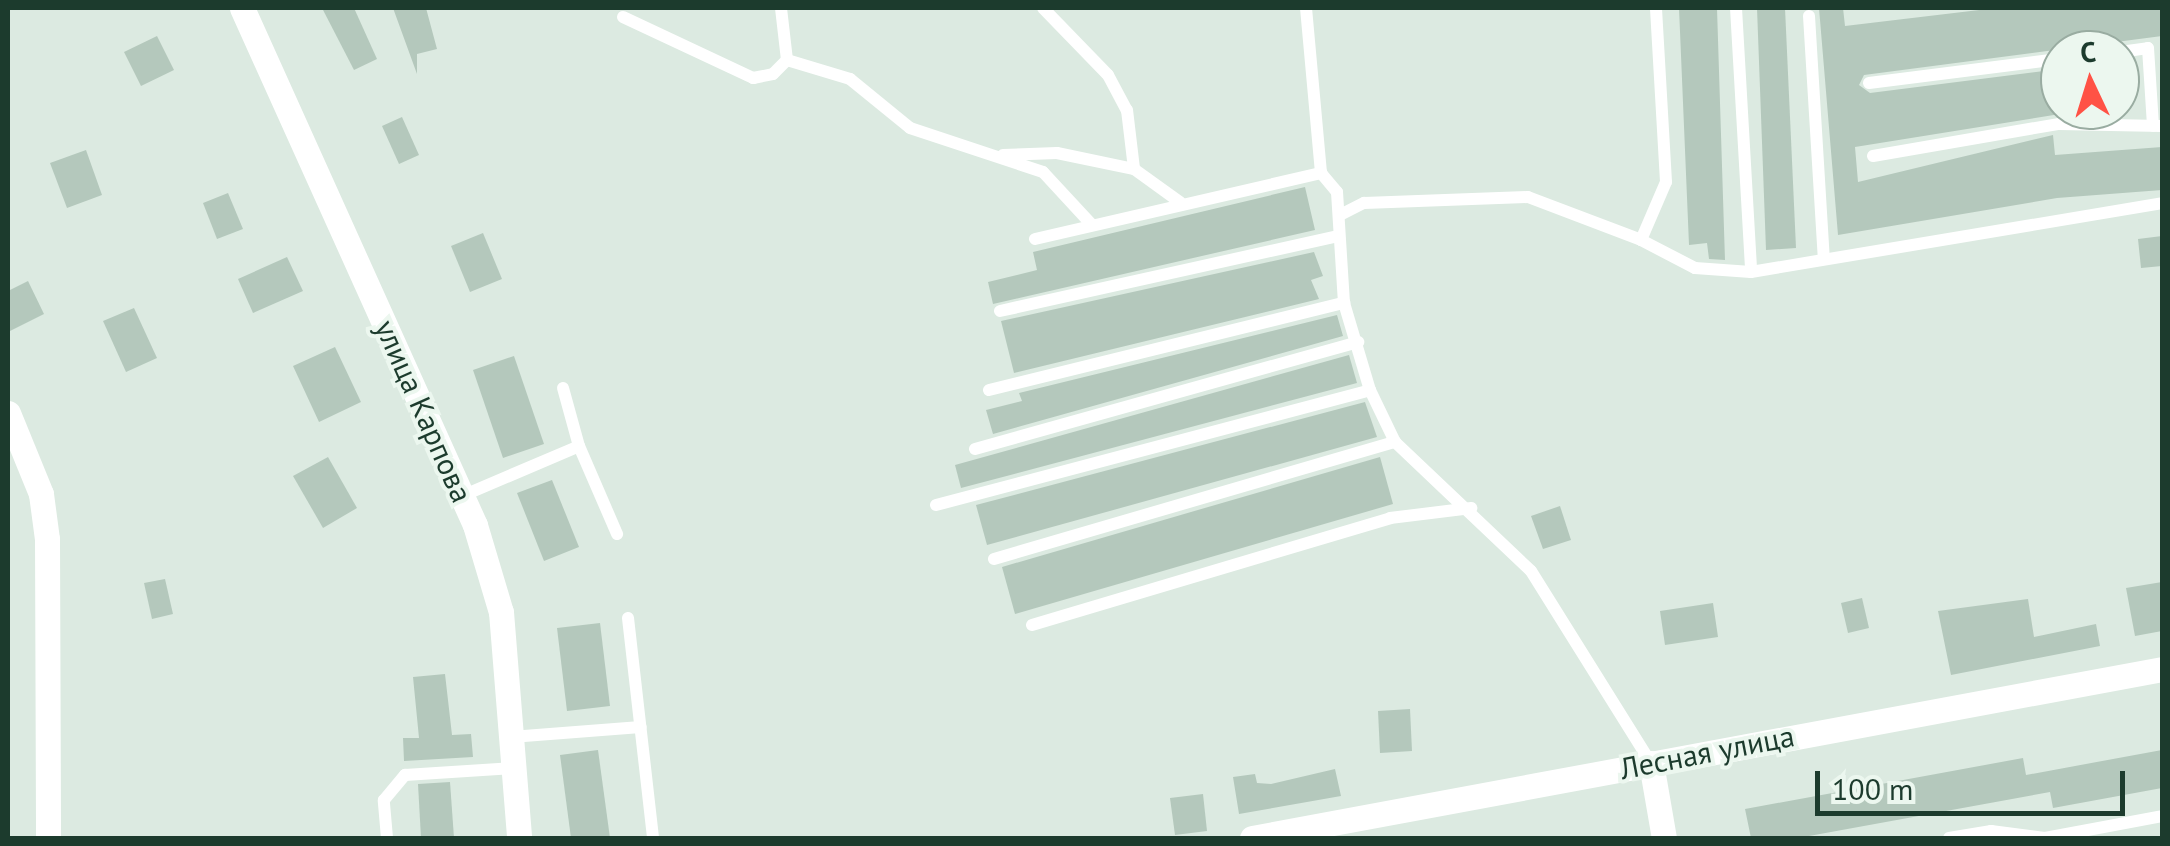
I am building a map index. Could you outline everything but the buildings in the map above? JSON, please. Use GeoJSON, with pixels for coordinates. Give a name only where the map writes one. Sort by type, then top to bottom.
{"type":"FeatureCollection","features":[{"type":"Feature","properties":{"kind":"street","name":"улица Карпова"},"geometry":{"type":"LineString","coordinates":[[242,8],[462,496],[501,612],[519,838]]}},
{"type":"Feature","properties":{"kind":"street"},"geometry":{"type":"LineString","coordinates":[[8,413],[40,494],[47,539],[48,838]]}},
{"type":"Feature","properties":{"kind":"street","name":"Лесная улица"},"geometry":{"type":"LineString","coordinates":[[1252,838],[2162,669]]}},
{"type":"Feature","properties":{"kind":"street"},"geometry":{"type":"LineString","coordinates":[[1651,763],[1664,838]]}},
{"type":"Feature","properties":{"kind":"lane"},"geometry":{"type":"LineString","coordinates":[[781,8],[787,60]]}},
{"type":"Feature","properties":{"kind":"lane"},"geometry":{"type":"LineString","coordinates":[[1043,8],[1108,74],[1127,110],[1134,169]]}},
{"type":"Feature","properties":{"kind":"lane"},"geometry":{"type":"LineString","coordinates":[[1306,8],[1321,173],[1337,192],[1344,302],[1370,390],[1396,442],[1471,508],[1532,571],[1651,763]]}},
{"type":"Feature","properties":{"kind":"lane"},"geometry":{"type":"LineString","coordinates":[[1641,240],[1666,182],[1656,8]]}},
{"type":"Feature","properties":{"kind":"lane"},"geometry":{"type":"LineString","coordinates":[[1736,8],[1751,272]]}},
{"type":"Feature","properties":{"kind":"lane"},"geometry":{"type":"LineString","coordinates":[[1809,16],[1824,259]]}},
{"type":"Feature","properties":{"kind":"lane"},"geometry":{"type":"LineString","coordinates":[[623,17],[753,78],[773,74],[787,60]]}},
{"type":"Feature","properties":{"kind":"lane"},"geometry":{"type":"LineString","coordinates":[[1873,156],[2060,124],[2158,126],[2148,48],[2140,49]]}},
{"type":"Feature","properties":{"kind":"lane"},"geometry":{"type":"LineString","coordinates":[[787,60],[850,79],[910,128],[1043,172],[1092,225]]}},
{"type":"Feature","properties":{"kind":"lane"},"geometry":{"type":"LineString","coordinates":[[1870,83],[2040,62]]}},
{"type":"Feature","properties":{"kind":"lane"},"geometry":{"type":"LineString","coordinates":[[996,155],[1056,153],[1134,169],[1180,202]]}},
{"type":"Feature","properties":{"kind":"lane"},"geometry":{"type":"LineString","coordinates":[[1035,239],[1180,202],[1321,173]]}},
{"type":"Feature","properties":{"kind":"lane"},"geometry":{"type":"LineString","coordinates":[[1340,216],[1364,203],[1528,198],[1641,240],[1695,268],[1751,272],[2162,204]]}},
{"type":"Feature","properties":{"kind":"lane"},"geometry":{"type":"LineString","coordinates":[[1000,312],[1340,236]]}},
{"type":"Feature","properties":{"kind":"lane"},"geometry":{"type":"LineString","coordinates":[[989,390],[1344,302]]}},
{"type":"Feature","properties":{"kind":"lane"},"geometry":{"type":"LineString","coordinates":[[975,449],[1358,342]]}},
{"type":"Feature","properties":{"kind":"lane"},"geometry":{"type":"LineString","coordinates":[[563,388],[579,446],[617,534]]}},
{"type":"Feature","properties":{"kind":"lane"},"geometry":{"type":"LineString","coordinates":[[936,505],[1370,390]]}},
{"type":"Feature","properties":{"kind":"lane"},"geometry":{"type":"LineString","coordinates":[[994,559],[1396,442]]}},
{"type":"Feature","properties":{"kind":"lane"},"geometry":{"type":"LineString","coordinates":[[462,496],[579,446]]}},
{"type":"Feature","properties":{"kind":"lane"},"geometry":{"type":"LineString","coordinates":[[1032,625],[1390,518],[1471,508]]}},
{"type":"Feature","properties":{"kind":"lane"},"geometry":{"type":"LineString","coordinates":[[628,618],[653,838]]}},
{"type":"Feature","properties":{"kind":"lane"},"geometry":{"type":"LineString","coordinates":[[511,737],[640,726]]}},
{"type":"Feature","properties":{"kind":"lane"},"geometry":{"type":"LineString","coordinates":[[387,838],[384,800],[405,775],[513,768]]}},
{"type":"Feature","properties":{"kind":"lane"},"geometry":{"type":"LineString","coordinates":[[1949,838],[1991,831],[2044,838],[2162,816]]}}]}
